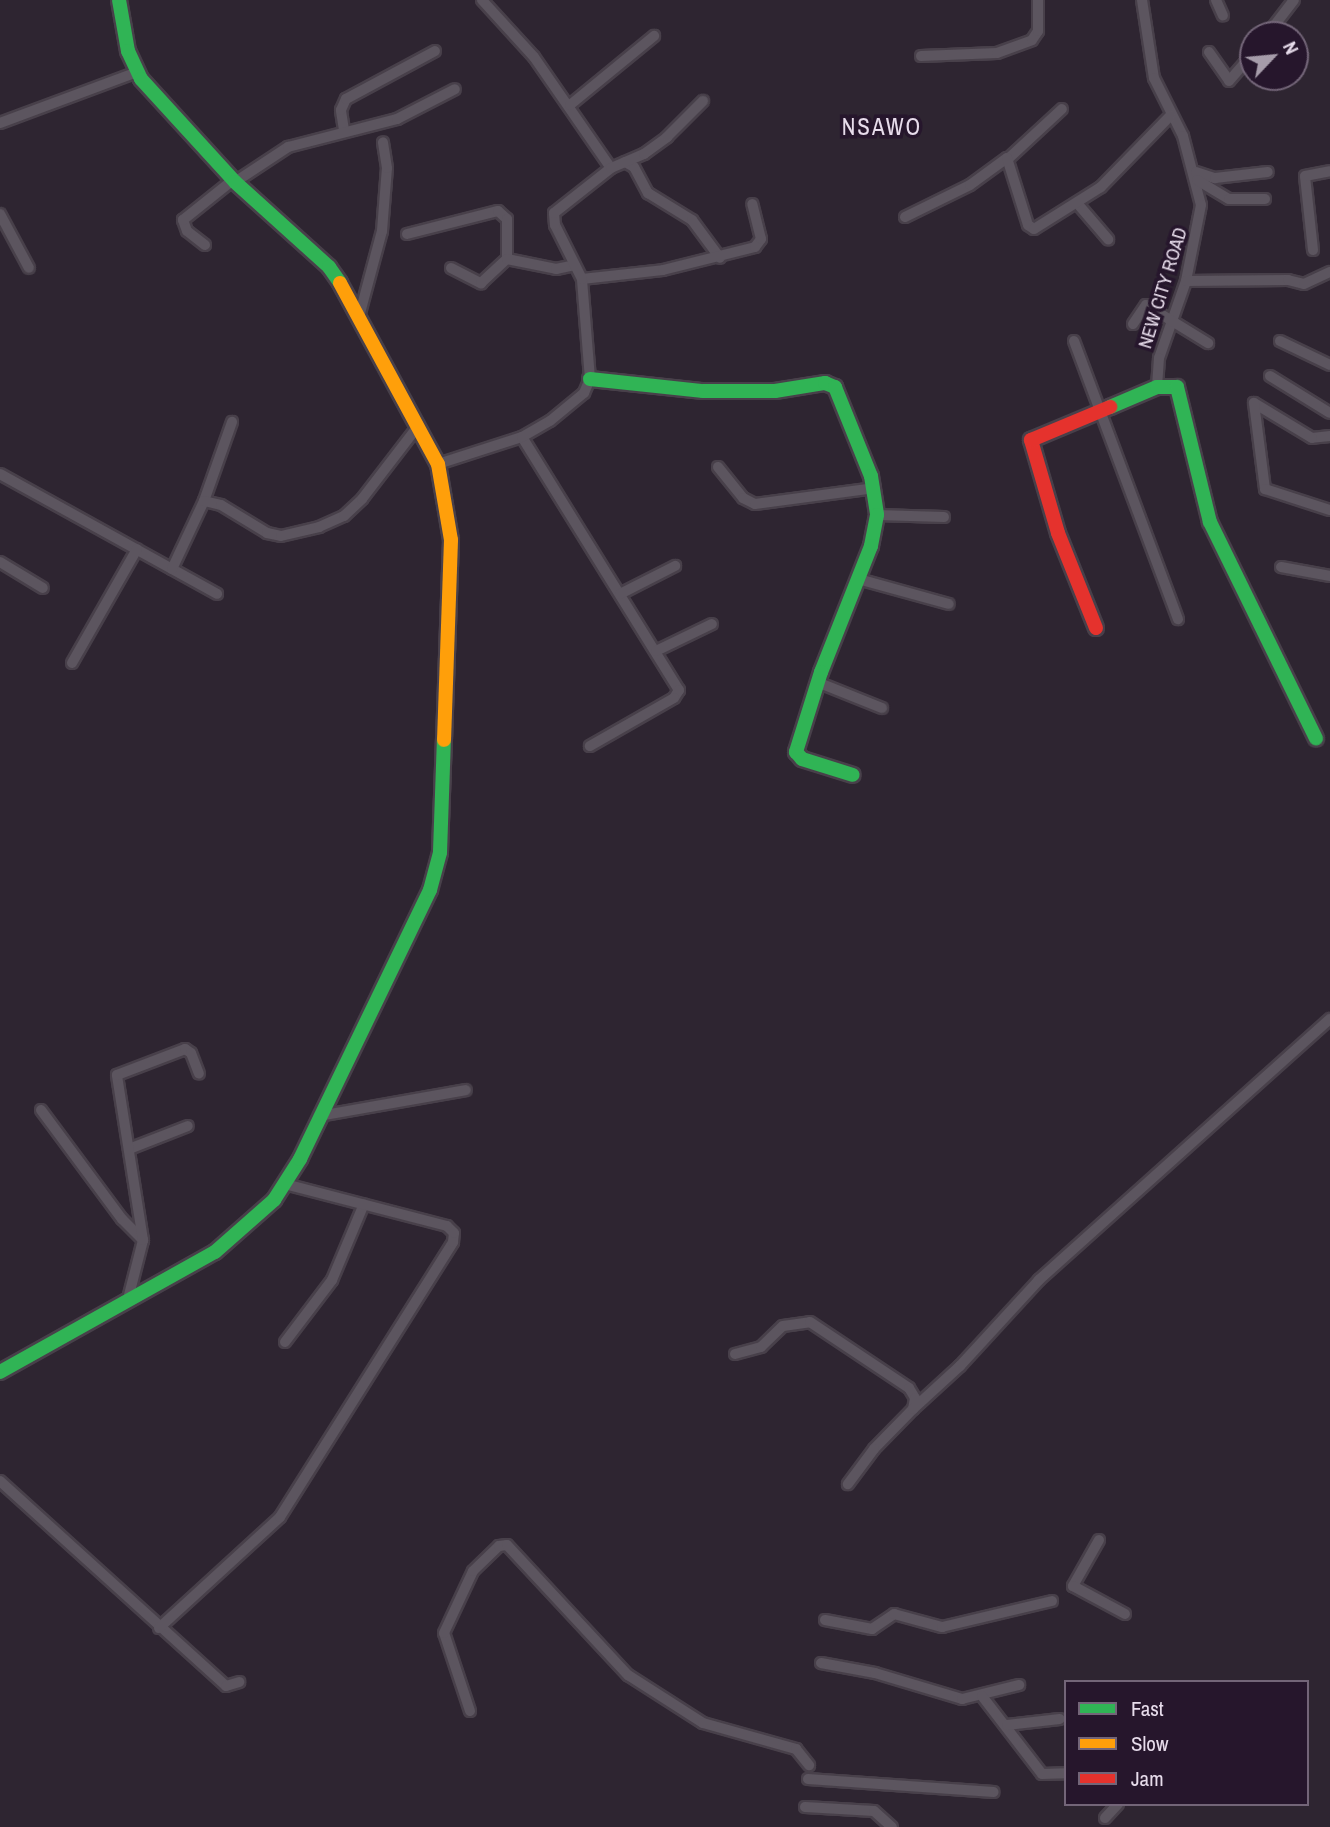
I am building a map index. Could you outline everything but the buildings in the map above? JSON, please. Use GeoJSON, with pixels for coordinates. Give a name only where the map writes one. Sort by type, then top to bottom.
{"type":"FeatureCollection","features":[{"type":"Feature","properties":{"kind":"street"},"geometry":{"type":"LineString","coordinates":[[0,1372],[236,1237],[285,1184],[422,909],[438,861],[451,540],[438,464],[360,313],[329,267],[234,181],[137,72],[119,0]]}},
{"type":"Feature","properties":{"kind":"street"},"geometry":{"type":"LineString","coordinates":[[482,0],[570,105],[611,168]]}},
{"type":"Feature","properties":{"kind":"street"},"geometry":{"type":"LineString","coordinates":[[921,56],[997,53],[1032,40],[1038,31],[1038,0]]}},
{"type":"Feature","properties":{"kind":"street","name":"NEW CITY ROAD"},"geometry":{"type":"LineString","coordinates":[[1142,0],[1152,71],[1196,176],[1199,233],[1186,281],[1159,358],[1157,387]]}},
{"type":"Feature","properties":{"kind":"street"},"geometry":{"type":"LineString","coordinates":[[1216,0],[1223,16]]}},
{"type":"Feature","properties":{"kind":"street"},"geometry":{"type":"LineString","coordinates":[[1278,21],[1294,0]]}},
{"type":"Feature","properties":{"kind":"street"},"geometry":{"type":"LineString","coordinates":[[570,105],[654,36]]}},
{"type":"Feature","properties":{"kind":"street"},"geometry":{"type":"LineString","coordinates":[[344,130],[341,110],[346,99],[435,51]]}},
{"type":"Feature","properties":{"kind":"street"},"geometry":{"type":"LineString","coordinates":[[1209,52],[1229,81],[1239,69]]}},
{"type":"Feature","properties":{"kind":"street"},"geometry":{"type":"LineString","coordinates":[[0,123],[137,72]]}},
{"type":"Feature","properties":{"kind":"street"},"geometry":{"type":"LineString","coordinates":[[205,245],[187,231],[183,220],[278,151],[344,130],[397,119],[455,89]]}},
{"type":"Feature","properties":{"kind":"street"},"geometry":{"type":"LineString","coordinates":[[438,464],[522,437],[570,406],[590,379],[582,279],[555,225],[554,213],[611,168],[667,136],[703,101]]}},
{"type":"Feature","properties":{"kind":"street"},"geometry":{"type":"LineString","coordinates":[[905,217],[964,188],[1009,158],[1062,109]]}},
{"type":"Feature","properties":{"kind":"street"},"geometry":{"type":"LineString","coordinates":[[1009,158],[1031,228],[1101,187],[1171,115]]}},
{"type":"Feature","properties":{"kind":"street"},"geometry":{"type":"LineString","coordinates":[[360,313],[382,230],[387,168],[383,142]]}},
{"type":"Feature","properties":{"kind":"street"},"geometry":{"type":"LineString","coordinates":[[625,162],[634,167],[648,193],[692,220],[720,258]]}},
{"type":"Feature","properties":{"kind":"street"},"geometry":{"type":"LineString","coordinates":[[1313,250],[1305,176],[1330,171]]}},
{"type":"Feature","properties":{"kind":"street"},"geometry":{"type":"LineString","coordinates":[[1196,176],[1268,172]]}},
{"type":"Feature","properties":{"kind":"street"},"geometry":{"type":"LineString","coordinates":[[1196,176],[1229,199],[1265,199]]}},
{"type":"Feature","properties":{"kind":"street"},"geometry":{"type":"LineString","coordinates":[[1076,203],[1108,239]]}},
{"type":"Feature","properties":{"kind":"street"},"geometry":{"type":"LineString","coordinates":[[582,279],[634,275],[720,258],[760,242],[752,204]]}},
{"type":"Feature","properties":{"kind":"street"},"geometry":{"type":"LineString","coordinates":[[407,234],[498,211],[506,219],[508,258]]}},
{"type":"Feature","properties":{"kind":"street"},"geometry":{"type":"LineString","coordinates":[[0,214],[29,268]]}},
{"type":"Feature","properties":{"kind":"street"},"geometry":{"type":"LineString","coordinates":[[508,258],[556,270],[575,265]]}},
{"type":"Feature","properties":{"kind":"street"},"geometry":{"type":"LineString","coordinates":[[451,268],[481,282],[508,258]]}},
{"type":"Feature","properties":{"kind":"street"},"geometry":{"type":"LineString","coordinates":[[1186,281],[1288,280],[1304,284],[1330,272]]}},
{"type":"Feature","properties":{"kind":"street"},"geometry":{"type":"LineString","coordinates":[[1133,324],[1146,305],[1208,343]]}},
{"type":"Feature","properties":{"kind":"street"},"geometry":{"type":"LineString","coordinates":[[1074,341],[1178,619]]}},
{"type":"Feature","properties":{"kind":"street"},"geometry":{"type":"LineString","coordinates":[[1280,341],[1330,365]]}},
{"type":"Feature","properties":{"kind":"street"},"geometry":{"type":"LineString","coordinates":[[1270,376],[1330,413]]}},
{"type":"Feature","properties":{"kind":"street"},"geometry":{"type":"LineString","coordinates":[[590,379],[712,391],[785,390],[829,383],[848,411],[875,488],[877,515],[858,579],[817,682],[797,755],[853,775]]}},
{"type":"Feature","properties":{"kind":"street"},"geometry":{"type":"LineString","coordinates":[[1096,628],[1031,444],[1035,435],[1100,409],[1157,387],[1177,387],[1181,392],[1210,522],[1316,738]]}},
{"type":"Feature","properties":{"kind":"street"},"geometry":{"type":"LineString","coordinates":[[1330,436],[1312,438],[1254,403],[1265,489],[1330,510]]}},
{"type":"Feature","properties":{"kind":"street"},"geometry":{"type":"LineString","coordinates":[[172,569],[204,502],[232,422]]}},
{"type":"Feature","properties":{"kind":"street"},"geometry":{"type":"LineString","coordinates":[[204,502],[221,505],[249,525],[281,536],[319,527],[344,516],[362,499],[419,425]]}},
{"type":"Feature","properties":{"kind":"street"},"geometry":{"type":"LineString","coordinates":[[522,437],[678,688],[677,695],[590,746]]}},
{"type":"Feature","properties":{"kind":"street"},"geometry":{"type":"LineString","coordinates":[[718,467],[743,498],[755,503],[875,488]]}},
{"type":"Feature","properties":{"kind":"street"},"geometry":{"type":"LineString","coordinates":[[0,474],[217,594]]}},
{"type":"Feature","properties":{"kind":"street"},"geometry":{"type":"LineString","coordinates":[[877,515],[944,517]]}},
{"type":"Feature","properties":{"kind":"street"},"geometry":{"type":"LineString","coordinates":[[72,663],[137,549]]}},
{"type":"Feature","properties":{"kind":"street"},"geometry":{"type":"LineString","coordinates":[[0,562],[43,588]]}},
{"type":"Feature","properties":{"kind":"street"},"geometry":{"type":"LineString","coordinates":[[620,594],[675,566]]}},
{"type":"Feature","properties":{"kind":"street"},"geometry":{"type":"LineString","coordinates":[[1281,567],[1330,576]]}},
{"type":"Feature","properties":{"kind":"street"},"geometry":{"type":"LineString","coordinates":[[858,579],[949,604]]}},
{"type":"Feature","properties":{"kind":"street"},"geometry":{"type":"LineString","coordinates":[[656,651],[712,624]]}},
{"type":"Feature","properties":{"kind":"street"},"geometry":{"type":"LineString","coordinates":[[817,682],[882,708]]}},
{"type":"Feature","properties":{"kind":"street"},"geometry":{"type":"LineString","coordinates":[[848,1484],[874,1449],[960,1366],[1039,1280],[1330,1019]]}},
{"type":"Feature","properties":{"kind":"street"},"geometry":{"type":"LineString","coordinates":[[128,1299],[143,1240],[117,1080],[121,1070],[187,1049],[198,1074]]}},
{"type":"Feature","properties":{"kind":"street"},"geometry":{"type":"LineString","coordinates":[[319,1116],[466,1090]]}},
{"type":"Feature","properties":{"kind":"street"},"geometry":{"type":"LineString","coordinates":[[41,1110],[122,1219],[143,1240]]}},
{"type":"Feature","properties":{"kind":"street"},"geometry":{"type":"LineString","coordinates":[[129,1149],[188,1126]]}},
{"type":"Feature","properties":{"kind":"street"},"geometry":{"type":"LineString","coordinates":[[159,1628],[279,1517],[323,1454],[453,1242],[454,1233],[447,1226],[285,1184]]}},
{"type":"Feature","properties":{"kind":"street"},"geometry":{"type":"LineString","coordinates":[[285,1342],[332,1280],[364,1204]]}},
{"type":"Feature","properties":{"kind":"street"},"geometry":{"type":"LineString","coordinates":[[735,1354],[761,1347],[783,1326],[810,1322],[897,1377],[915,1398],[913,1409]]}},
{"type":"Feature","properties":{"kind":"street"},"geometry":{"type":"LineString","coordinates":[[0,1481],[59,1531],[159,1628],[226,1686],[239,1682]]}},
{"type":"Feature","properties":{"kind":"street"},"geometry":{"type":"LineString","coordinates":[[1099,1540],[1073,1586],[1125,1614]]}},
{"type":"Feature","properties":{"kind":"street"},"geometry":{"type":"LineString","coordinates":[[470,1711],[444,1633],[473,1571],[507,1545],[628,1675],[703,1723],[796,1749],[809,1765]]}},
{"type":"Feature","properties":{"kind":"street"},"geometry":{"type":"LineString","coordinates":[[825,1620],[872,1629],[894,1614],[942,1627],[1052,1601]]}},
{"type":"Feature","properties":{"kind":"street"},"geometry":{"type":"LineString","coordinates":[[821,1663],[875,1673],[954,1698],[982,1696],[1020,1685]]}},
{"type":"Feature","properties":{"kind":"street"},"geometry":{"type":"LineString","coordinates":[[982,1696],[1007,1725],[1042,1774],[1064,1773]]}},
{"type":"Feature","properties":{"kind":"street"},"geometry":{"type":"LineString","coordinates":[[1007,1725],[1060,1719]]}},
{"type":"Feature","properties":{"kind":"street"},"geometry":{"type":"LineString","coordinates":[[808,1779],[995,1792]]}},
{"type":"Feature","properties":{"kind":"street"},"geometry":{"type":"LineString","coordinates":[[1105,1818],[1116,1806]]}},
{"type":"Feature","properties":{"kind":"street"},"geometry":{"type":"LineString","coordinates":[[806,1807],[874,1811],[892,1827]]}},
{"type":"Feature","properties":{"kind":"traffic: fast"},"geometry":{"type":"LineString","coordinates":[[119,0],[128,51],[141,79],[235,182],[329,267],[340,283]]}},
{"type":"Feature","properties":{"kind":"traffic: fast"},"geometry":{"type":"LineString","coordinates":[[590,379],[703,391],[775,391],[825,383],[835,387],[871,476],[877,515],[871,546],[821,672],[796,752],[802,759],[853,775]]}},
{"type":"Feature","properties":{"kind":"traffic: fast"},"geometry":{"type":"LineString","coordinates":[[1110,407],[1157,387],[1177,387],[1210,522],[1316,738]]}},
{"type":"Feature","properties":{"kind":"traffic: fast"},"geometry":{"type":"LineString","coordinates":[[0,1372],[215,1252],[274,1200],[300,1159],[430,890],[440,852],[444,740]]}},
{"type":"Feature","properties":{"kind":"traffic: slow"},"geometry":{"type":"LineString","coordinates":[[340,283],[438,464],[451,540],[444,740]]}},
{"type":"Feature","properties":{"kind":"traffic: jam"},"geometry":{"type":"LineString","coordinates":[[1096,628],[1058,533],[1031,440],[1110,407]]}},
{"type":"Feature","properties":{"kind":"district","name":"NSAWO"},"geometry":{"type":"Point","coordinates":[882,127]}}]}
